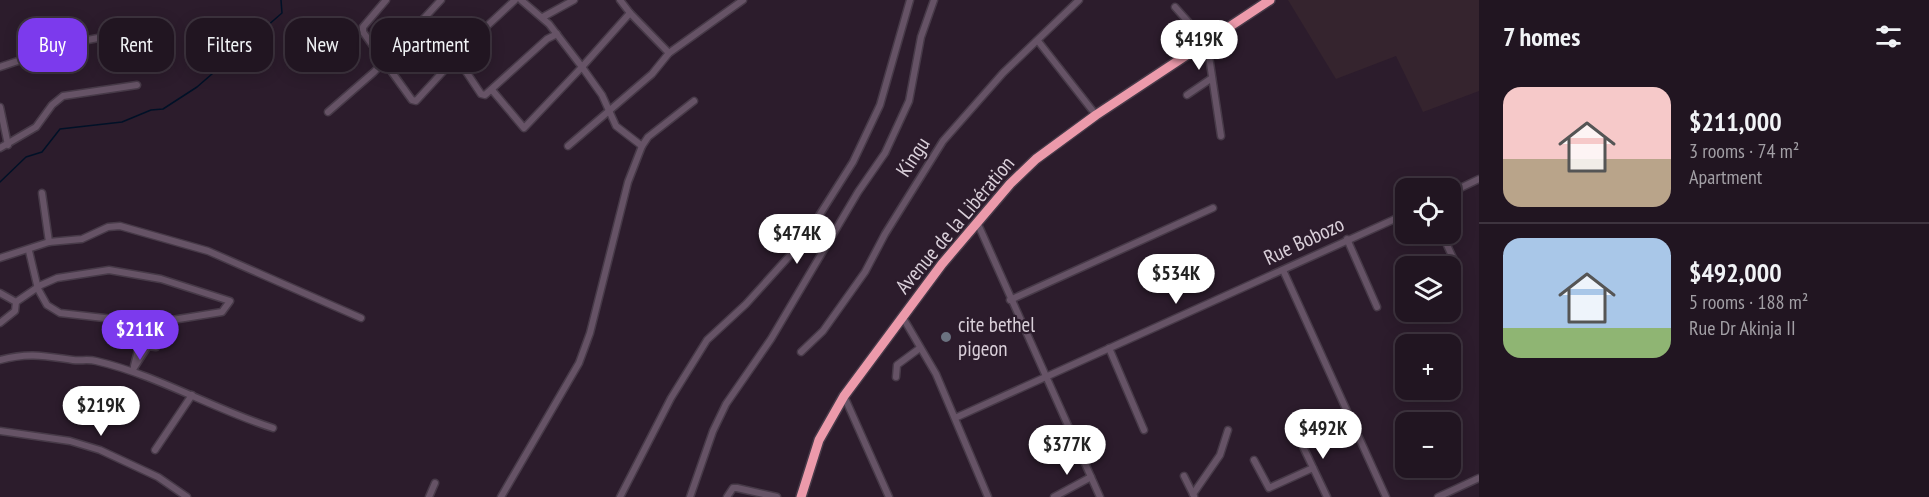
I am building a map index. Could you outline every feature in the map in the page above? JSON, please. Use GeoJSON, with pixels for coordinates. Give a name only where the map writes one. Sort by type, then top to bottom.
{"type":"FeatureCollection","features":[{"type":"Feature","properties":{"kind":"highway","name":"Avenue de la Libération"},"geometry":{"type":"LineString","coordinates":[[801,497],[819,440],[844,396],[902,316],[976,222],[1036,159],[1096,114],[1269,0]]}},
{"type":"Feature","properties":{"kind":"street"},"geometry":{"type":"LineString","coordinates":[[371,18],[386,0]]}},
{"type":"Feature","properties":{"kind":"street"},"geometry":{"type":"LineString","coordinates":[[425,18],[441,0]]}},
{"type":"Feature","properties":{"kind":"street"},"geometry":{"type":"LineString","coordinates":[[490,25],[515,0]]}},
{"type":"Feature","properties":{"kind":"street"},"geometry":{"type":"LineString","coordinates":[[521,0],[543,17],[557,34],[582,67],[610,111],[610,117],[622,133],[642,146]]}},
{"type":"Feature","properties":{"kind":"street"},"geometry":{"type":"LineString","coordinates":[[543,17],[574,0]]}},
{"type":"Feature","properties":{"kind":"street"},"geometry":{"type":"LineString","coordinates":[[620,0],[669,53]]}},
{"type":"Feature","properties":{"kind":"street"},"geometry":{"type":"LineString","coordinates":[[568,146],[652,74],[669,53],[743,0]]}},
{"type":"Feature","properties":{"kind":"street"},"geometry":{"type":"LineString","coordinates":[[620,497],[671,398],[707,340],[746,304],[803,241],[853,162],[880,105],[910,0]]}},
{"type":"Feature","properties":{"kind":"street"},"geometry":{"type":"LineString","coordinates":[[690,497],[713,431],[726,404],[771,339],[858,192],[885,153],[909,101],[921,37],[934,0]]}},
{"type":"Feature","properties":{"kind":"street","name":"Kingu"},"geometry":{"type":"LineString","coordinates":[[801,352],[823,331],[865,272],[885,234],[943,141],[1003,73],[1076,2]]}},
{"type":"Feature","properties":{"kind":"street"},"geometry":{"type":"LineString","coordinates":[[1175,7],[1207,43],[1221,136]]}},
{"type":"Feature","properties":{"kind":"street"},"geometry":{"type":"LineString","coordinates":[[492,90],[524,128],[630,13]]}},
{"type":"Feature","properties":{"kind":"street"},"geometry":{"type":"LineString","coordinates":[[371,18],[362,29],[371,43]]}},
{"type":"Feature","properties":{"kind":"street"},"geometry":{"type":"LineString","coordinates":[[466,72],[481,94],[485,95],[540,44],[557,34]]}},
{"type":"Feature","properties":{"kind":"street"},"geometry":{"type":"LineString","coordinates":[[0,67],[72,43],[99,38]]}},
{"type":"Feature","properties":{"kind":"street"},"geometry":{"type":"LineString","coordinates":[[1038,40],[1096,114]]}},
{"type":"Feature","properties":{"kind":"street"},"geometry":{"type":"LineString","coordinates":[[328,112],[374,72]]}},
{"type":"Feature","properties":{"kind":"street"},"geometry":{"type":"LineString","coordinates":[[391,72],[412,100],[416,101],[444,72]]}},
{"type":"Feature","properties":{"kind":"street"},"geometry":{"type":"LineString","coordinates":[[1187,95],[1212,78]]}},
{"type":"Feature","properties":{"kind":"street"},"geometry":{"type":"LineString","coordinates":[[0,148],[36,127],[52,105],[63,96],[137,86]]}},
{"type":"Feature","properties":{"kind":"street"},"geometry":{"type":"LineString","coordinates":[[501,497],[579,363],[590,333],[628,182],[642,146],[648,137],[694,101]]}},
{"type":"Feature","properties":{"kind":"street"},"geometry":{"type":"LineString","coordinates":[[0,107],[8,145]]}},
{"type":"Feature","properties":{"kind":"street"},"geometry":{"type":"LineString","coordinates":[[1461,189],[1478,182]]}},
{"type":"Feature","properties":{"kind":"street"},"geometry":{"type":"LineString","coordinates":[[42,193],[50,242]]}},
{"type":"Feature","properties":{"kind":"street"},"geometry":{"type":"LineString","coordinates":[[1010,300],[1213,208]]}},
{"type":"Feature","properties":{"kind":"street","name":"Rue Bobozo"},"geometry":{"type":"LineString","coordinates":[[956,418],[1395,219]]}},
{"type":"Feature","properties":{"kind":"street"},"geometry":{"type":"LineString","coordinates":[[976,222],[1100,497]]}},
{"type":"Feature","properties":{"kind":"street"},"geometry":{"type":"LineString","coordinates":[[0,258],[29,251],[50,242],[82,239],[108,227],[120,226],[208,251],[361,318]]}},
{"type":"Feature","properties":{"kind":"street"},"geometry":{"type":"LineString","coordinates":[[1347,239],[1377,307]]}},
{"type":"Feature","properties":{"kind":"street"},"geometry":{"type":"LineString","coordinates":[[16,302],[38,289],[41,285],[57,278],[110,270],[161,279],[230,301],[222,312],[169,320],[142,317],[113,319],[60,313],[47,305],[38,289],[29,251]]}},
{"type":"Feature","properties":{"kind":"street"},"geometry":{"type":"LineString","coordinates":[[1283,270],[1386,497]]}},
{"type":"Feature","properties":{"kind":"street"},"geometry":{"type":"LineString","coordinates":[[0,293],[16,302]]}},
{"type":"Feature","properties":{"kind":"street"},"geometry":{"type":"LineString","coordinates":[[0,323],[15,311],[16,302]]}},
{"type":"Feature","properties":{"kind":"street"},"geometry":{"type":"LineString","coordinates":[[902,316],[936,374],[988,497]]}},
{"type":"Feature","properties":{"kind":"street"},"geometry":{"type":"LineString","coordinates":[[113,319],[120,333],[140,343],[156,347],[161,343],[169,320]]}},
{"type":"Feature","properties":{"kind":"street"},"geometry":{"type":"LineString","coordinates":[[132,371],[140,343]]}},
{"type":"Feature","properties":{"kind":"street"},"geometry":{"type":"LineString","coordinates":[[132,371],[148,346]]}},
{"type":"Feature","properties":{"kind":"street"},"geometry":{"type":"LineString","coordinates":[[896,377],[897,365],[920,348]]}},
{"type":"Feature","properties":{"kind":"street"},"geometry":{"type":"LineString","coordinates":[[1109,348],[1144,430]]}},
{"type":"Feature","properties":{"kind":"street"},"geometry":{"type":"LineString","coordinates":[[0,360],[26,355],[93,360],[132,371],[192,395],[235,416],[273,428]]}},
{"type":"Feature","properties":{"kind":"street"},"geometry":{"type":"LineString","coordinates":[[154,450],[192,395]]}},
{"type":"Feature","properties":{"kind":"street"},"geometry":{"type":"LineString","coordinates":[[844,396],[889,497]]}},
{"type":"Feature","properties":{"kind":"street"},"geometry":{"type":"LineString","coordinates":[[1184,476],[1194,495],[1220,455],[1228,430]]}},
{"type":"Feature","properties":{"kind":"street"},"geometry":{"type":"LineString","coordinates":[[0,431],[70,441],[100,450],[158,477],[187,497]]}},
{"type":"Feature","properties":{"kind":"street"},"geometry":{"type":"LineString","coordinates":[[1297,434],[1327,497]]}},
{"type":"Feature","properties":{"kind":"street"},"geometry":{"type":"LineString","coordinates":[[1254,459],[1269,488],[1313,468]]}},
{"type":"Feature","properties":{"kind":"street"},"geometry":{"type":"LineString","coordinates":[[1054,497],[1091,477]]}},
{"type":"Feature","properties":{"kind":"street"},"geometry":{"type":"LineString","coordinates":[[1438,497],[1479,478]]}},
{"type":"Feature","properties":{"kind":"street"},"geometry":{"type":"LineString","coordinates":[[429,497],[435,483]]}},
{"type":"Feature","properties":{"kind":"street"},"geometry":{"type":"LineString","coordinates":[[727,497],[733,488],[777,497]]}},
{"type":"Feature","properties":{"kind":"shaded area"},"geometry":{"type":"Polygon","coordinates":[[[1288,0],[1479,0],[1479,91],[1423,112],[1396,56],[1336,79],[1288,0]]]}},
{"type":"Feature","properties":{"kind":"waterway"},"geometry":{"type":"LineString","coordinates":[[0,182],[26,157],[42,152],[60,129],[122,122],[151,110],[163,109],[197,87],[282,13],[281,0]]}},
{"type":"Feature","properties":{"kind":"place","name":"cite bethel pigeon"},"geometry":{"type":"Point","coordinates":[946,337]}}]}
